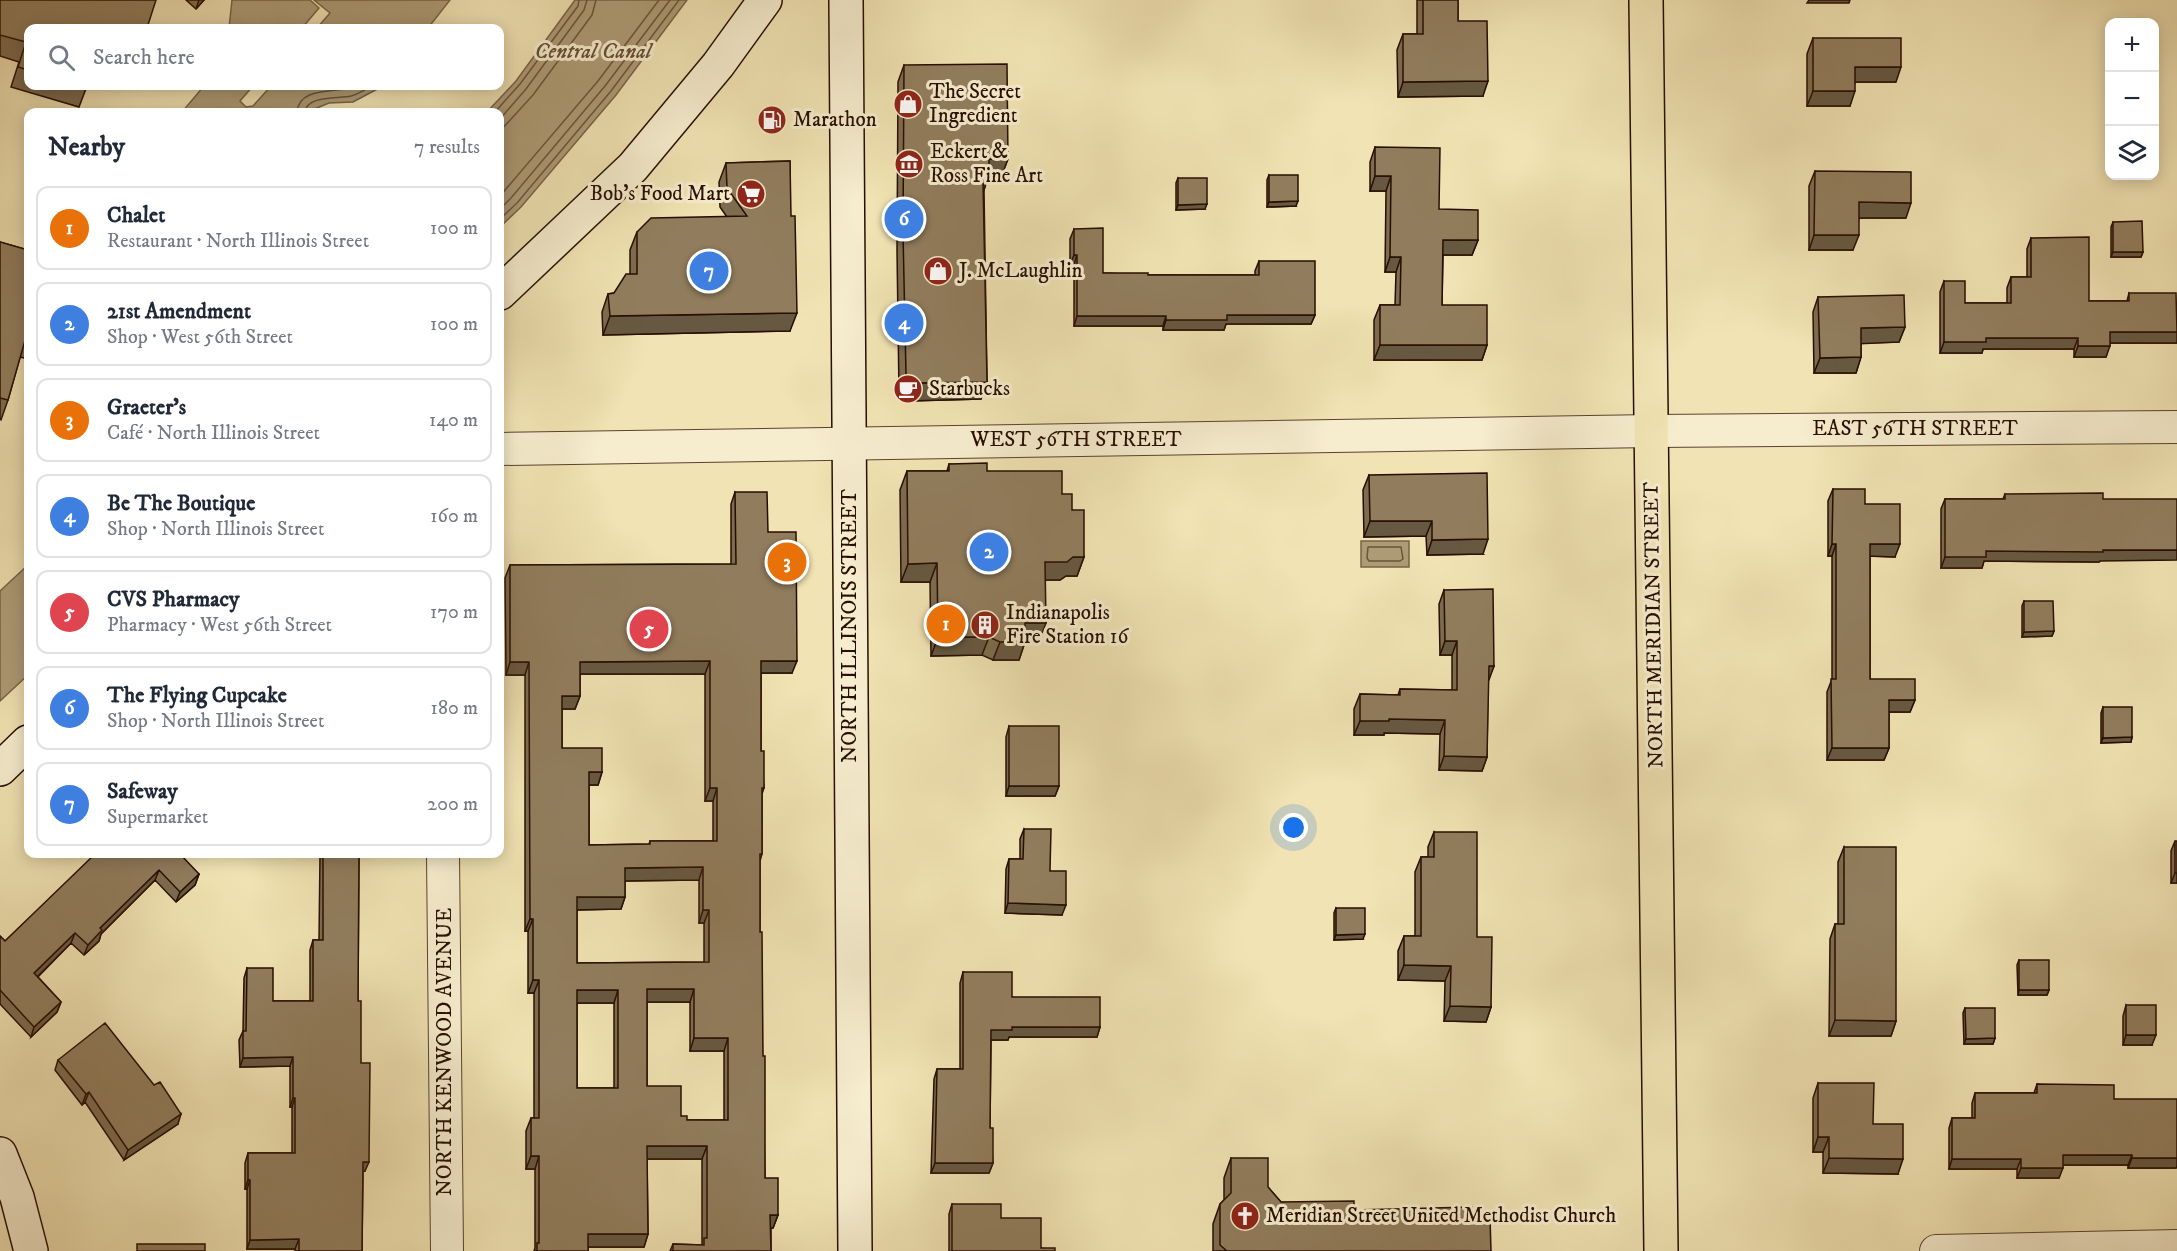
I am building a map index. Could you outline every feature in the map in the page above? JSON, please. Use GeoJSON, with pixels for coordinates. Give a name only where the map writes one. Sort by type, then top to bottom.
{"type":"FeatureCollection","features":[{"type":"Feature","properties":{"kind":"main road","name":"NORTH MERIDIAN STREET"},"geometry":{"type":"LineString","coordinates":[[1646,0],[1653,431],[1661,1251]]}},
{"type":"Feature","properties":{"kind":"street"},"geometry":{"type":"LineString","coordinates":[[504,289],[633,167],[718,65],[765,0]]}},
{"type":"Feature","properties":{"kind":"street","name":"NORTH ILLINOIS STREET"},"geometry":{"type":"LineString","coordinates":[[846,0],[855,1251]]}},
{"type":"Feature","properties":{"kind":"street","name":"EAST 56TH STREET"},"geometry":{"type":"LineString","coordinates":[[1653,431],[2177,427]]}},
{"type":"Feature","properties":{"kind":"street","name":"WEST 56TH STREET"},"geometry":{"type":"LineString","coordinates":[[504,449],[1653,431]]}},
{"type":"Feature","properties":{"kind":"street"},"geometry":{"type":"LineString","coordinates":[[0,769],[24,746]]}},
{"type":"Feature","properties":{"kind":"street","name":"NORTH KENWOOD AVENUE"},"geometry":{"type":"LineString","coordinates":[[443,858],[447,1251]]}},
{"type":"Feature","properties":{"kind":"street"},"geometry":{"type":"LineString","coordinates":[[0,1154],[17,1197],[31,1251]]}},
{"type":"Feature","properties":{"kind":"street"},"geometry":{"type":"LineString","coordinates":[[1936,1251],[2177,1246]]}},
{"type":"Feature","properties":{"kind":"water"},"geometry":{"type":"Polygon","coordinates":[[[232,0],[310,0],[319,8],[305,24],[229,24],[232,0]]]}},
{"type":"Feature","properties":{"kind":"water"},"geometry":{"type":"Polygon","coordinates":[[[314,0],[450,0],[431,24],[320,24],[330,13],[314,0]]]}},
{"type":"Feature","properties":{"kind":"water","name":"Central Canal"},"geometry":{"type":"Polygon","coordinates":[[[575,0],[687,0],[616,95],[521,207],[504,223],[504,108],[491,108],[516,81],[575,0]]]}},
{"type":"Feature","properties":{"kind":"water"},"geometry":{"type":"Polygon","coordinates":[[[201,90],[250,90],[240,101],[246,107],[253,106],[267,90],[376,90],[353,102],[329,103],[317,108],[185,108],[201,90]]]}},
{"type":"Feature","properties":{"kind":"water"},"geometry":{"type":"Polygon","coordinates":[[[1361,541],[1409,541],[1409,567],[1361,567],[1361,541]]]}},
{"type":"Feature","properties":{"kind":"water"},"geometry":{"type":"Polygon","coordinates":[[[24,569],[24,679],[0,701],[0,591],[24,569]]]}},
{"type":"Feature","properties":{"kind":"building"},"geometry":{"type":"Polygon","coordinates":[[[0,0],[156,0],[148,24],[24,24],[24,41],[0,35],[0,0]]]}},
{"type":"Feature","properties":{"kind":"building"},"geometry":{"type":"Polygon","coordinates":[[[1423,0],[1458,0],[1458,21],[1487,21],[1488,81],[1403,82],[1403,34],[1423,34],[1423,0]]]}},
{"type":"Feature","properties":{"kind":"building"},"geometry":{"type":"Polygon","coordinates":[[[1813,38],[1901,38],[1901,67],[1855,67],[1855,91],[1813,91],[1813,38]]]}},
{"type":"Feature","properties":{"kind":"building"},"geometry":{"type":"Polygon","coordinates":[[[24,48],[24,69],[18,67],[24,48]]]}},
{"type":"Feature","properties":{"kind":"building"},"geometry":{"type":"Polygon","coordinates":[[[1007,64],[1008,159],[989,159],[989,176],[983,181],[987,382],[915,383],[906,374],[903,233],[904,65],[1007,64]]]}},
{"type":"Feature","properties":{"kind":"building"},"geometry":{"type":"Polygon","coordinates":[[[1375,147],[1440,148],[1439,209],[1478,210],[1478,240],[1443,240],[1442,305],[1487,305],[1487,345],[1380,345],[1380,305],[1400,305],[1401,257],[1390,257],[1391,176],[1375,176],[1375,147]]]}},
{"type":"Feature","properties":{"kind":"building"},"geometry":{"type":"Polygon","coordinates":[[[790,161],[791,216],[795,216],[797,313],[610,316],[608,294],[614,293],[626,274],[637,274],[637,232],[651,218],[747,216],[727,188],[726,163],[790,161]]]}},
{"type":"Feature","properties":{"kind":"building"},"geometry":{"type":"Polygon","coordinates":[[[1815,171],[1911,172],[1911,203],[1859,202],[1859,235],[1814,235],[1815,171]]]}},
{"type":"Feature","properties":{"kind":"building"},"geometry":{"type":"Polygon","coordinates":[[[1269,175],[1298,175],[1298,201],[1269,202],[1269,175]]]}},
{"type":"Feature","properties":{"kind":"building"},"geometry":{"type":"Polygon","coordinates":[[[1178,178],[1207,178],[1207,204],[1178,205],[1178,178]]]}},
{"type":"Feature","properties":{"kind":"building"},"geometry":{"type":"Polygon","coordinates":[[[2142,221],[2143,252],[2113,252],[2113,222],[2142,221]]]}},
{"type":"Feature","properties":{"kind":"building"},"geometry":{"type":"Polygon","coordinates":[[[1103,228],[1103,273],[1259,275],[1259,261],[1315,261],[1315,315],[1227,315],[1227,320],[1166,320],[1166,316],[1077,316],[1077,255],[1074,255],[1074,229],[1103,228]]]}},
{"type":"Feature","properties":{"kind":"building"},"geometry":{"type":"Polygon","coordinates":[[[2089,237],[2089,301],[2129,301],[2129,293],[2176,293],[2177,332],[2110,332],[2110,346],[2078,346],[2078,338],[1986,338],[1986,342],[1944,342],[1944,281],[1965,281],[1965,303],[2011,303],[2011,277],[2031,277],[2031,238],[2089,237]]]}},
{"type":"Feature","properties":{"kind":"building"},"geometry":{"type":"Polygon","coordinates":[[[0,242],[24,249],[24,344],[8,400],[0,398],[0,242]]]}},
{"type":"Feature","properties":{"kind":"building"},"geometry":{"type":"Polygon","coordinates":[[[1904,295],[1905,327],[1861,328],[1861,357],[1820,358],[1818,297],[1904,295]]]}},
{"type":"Feature","properties":{"kind":"building"},"geometry":{"type":"Polygon","coordinates":[[[987,463],[987,471],[1062,471],[1062,494],[1072,494],[1072,510],[1084,510],[1084,557],[1073,557],[1067,562],[1045,562],[1046,623],[1025,623],[1025,641],[1000,642],[989,637],[938,637],[937,563],[908,564],[907,471],[949,471],[949,464],[987,463]]]}},
{"type":"Feature","properties":{"kind":"building"},"geometry":{"type":"Polygon","coordinates":[[[1487,473],[1488,539],[1432,540],[1432,521],[1370,521],[1369,475],[1487,473]]]}},
{"type":"Feature","properties":{"kind":"building"},"geometry":{"type":"Polygon","coordinates":[[[1833,489],[1865,489],[1865,504],[1900,504],[1900,544],[1870,544],[1870,679],[1915,679],[1915,700],[1889,700],[1889,748],[1832,748],[1831,679],[1836,679],[1836,544],[1832,544],[1833,489]]]}},
{"type":"Feature","properties":{"kind":"building"},"geometry":{"type":"Polygon","coordinates":[[[735,492],[767,492],[768,532],[796,532],[797,661],[761,661],[761,751],[764,751],[764,788],[762,788],[762,854],[760,854],[760,932],[762,932],[763,1056],[765,1056],[765,1178],[778,1178],[778,1215],[770,1215],[771,1251],[673,1251],[673,1244],[704,1245],[704,1238],[707,1238],[707,1146],[647,1146],[648,1234],[588,1234],[588,1251],[537,1251],[537,1243],[539,1243],[539,1156],[531,1156],[531,1118],[539,1118],[539,980],[533,980],[533,919],[530,919],[529,662],[510,662],[510,565],[736,564],[735,492]],[[710,661],[580,662],[580,696],[562,696],[562,748],[602,748],[602,772],[589,772],[589,845],[650,844],[650,841],[717,841],[717,788],[710,788],[710,661]],[[703,867],[625,868],[625,897],[577,897],[577,963],[709,962],[709,910],[703,910],[703,867]],[[647,989],[647,1086],[681,1086],[681,1116],[687,1116],[687,1120],[728,1120],[728,1038],[694,1038],[694,989],[647,989]],[[577,990],[577,1088],[618,1088],[618,990],[577,990]]]}},
{"type":"Feature","properties":{"kind":"building"},"geometry":{"type":"Polygon","coordinates":[[[2103,493],[2103,499],[2177,499],[2177,550],[1986,551],[1986,557],[1945,557],[1945,499],[2005,499],[2005,494],[2103,493]]]}},
{"type":"Feature","properties":{"kind":"building"},"geometry":{"type":"Polygon","coordinates":[[[1493,589],[1494,666],[1489,666],[1487,757],[1444,756],[1445,720],[1360,721],[1360,694],[1400,695],[1400,689],[1457,690],[1457,641],[1445,641],[1444,590],[1493,589]]]}},
{"type":"Feature","properties":{"kind":"building"},"geometry":{"type":"Polygon","coordinates":[[[2024,601],[2053,601],[2054,631],[2024,632],[2024,601]]]}},
{"type":"Feature","properties":{"kind":"building"},"geometry":{"type":"Polygon","coordinates":[[[2103,707],[2132,707],[2132,737],[2103,738],[2103,707]]]}},
{"type":"Feature","properties":{"kind":"building"},"geometry":{"type":"Polygon","coordinates":[[[1009,726],[1059,726],[1059,786],[1009,786],[1009,726]]]}},
{"type":"Feature","properties":{"kind":"building"},"geometry":{"type":"Polygon","coordinates":[[[1024,829],[1051,829],[1050,871],[1066,871],[1066,905],[1008,903],[1009,859],[1023,859],[1024,829]]]}},
{"type":"Feature","properties":{"kind":"building"},"geometry":{"type":"Polygon","coordinates":[[[1434,832],[1477,832],[1477,937],[1492,937],[1491,1007],[1450,1006],[1451,966],[1404,965],[1404,936],[1421,936],[1421,857],[1434,857],[1434,832]]]}},
{"type":"Feature","properties":{"kind":"building"},"geometry":{"type":"Polygon","coordinates":[[[2175,841],[2177,841],[2177,873],[2175,873],[2175,841]]]}},
{"type":"Feature","properties":{"kind":"building"},"geometry":{"type":"Polygon","coordinates":[[[1844,847],[1896,847],[1896,1021],[1835,1020],[1835,924],[1844,924],[1844,847]]]}},
{"type":"Feature","properties":{"kind":"building"},"geometry":{"type":"Polygon","coordinates":[[[91,858],[184,858],[199,874],[180,892],[159,870],[100,928],[102,930],[88,945],[75,933],[34,973],[61,1002],[34,1027],[0,990],[0,936],[5,941],[91,858]]]}},
{"type":"Feature","properties":{"kind":"building"},"geometry":{"type":"Polygon","coordinates":[[[323,858],[359,858],[358,1001],[361,1001],[361,1063],[370,1063],[369,1162],[363,1162],[362,1251],[299,1251],[299,1239],[250,1240],[248,1153],[295,1153],[295,1098],[293,1098],[293,1057],[243,1058],[247,968],[273,968],[273,1001],[313,1001],[313,940],[323,940],[323,858]]]}},
{"type":"Feature","properties":{"kind":"building"},"geometry":{"type":"Polygon","coordinates":[[[1336,908],[1365,908],[1365,934],[1336,935],[1336,908]]]}},
{"type":"Feature","properties":{"kind":"building"},"geometry":{"type":"Polygon","coordinates":[[[2019,960],[2049,960],[2049,990],[2019,990],[2019,960]]]}},
{"type":"Feature","properties":{"kind":"building"},"geometry":{"type":"Polygon","coordinates":[[[963,972],[1012,972],[1012,997],[1100,997],[1100,1027],[1012,1027],[1012,1030],[991,1030],[990,1128],[993,1128],[993,1163],[935,1163],[937,1069],[963,1069],[963,972]]]}},
{"type":"Feature","properties":{"kind":"building"},"geometry":{"type":"Polygon","coordinates":[[[2126,1005],[2156,1005],[2156,1035],[2126,1035],[2126,1005]]]}},
{"type":"Feature","properties":{"kind":"building"},"geometry":{"type":"Polygon","coordinates":[[[1965,1008],[1995,1008],[1995,1038],[1966,1039],[1965,1008]]]}},
{"type":"Feature","properties":{"kind":"building"},"geometry":{"type":"Polygon","coordinates":[[[105,1023],[154,1085],[160,1082],[181,1114],[128,1150],[89,1092],[86,1094],[58,1060],[105,1023]]]}},
{"type":"Feature","properties":{"kind":"building"},"geometry":{"type":"Polygon","coordinates":[[[1818,1083],[1874,1083],[1873,1124],[1903,1124],[1903,1159],[1829,1158],[1829,1137],[1818,1137],[1818,1083]]]}},
{"type":"Feature","properties":{"kind":"building"},"geometry":{"type":"Polygon","coordinates":[[[2037,1084],[2114,1085],[2114,1099],[2177,1099],[2177,1158],[2132,1158],[2132,1155],[2063,1155],[2063,1168],[2021,1168],[2021,1159],[1952,1159],[1952,1118],[1975,1118],[1975,1093],[2037,1093],[2037,1084]]]}},
{"type":"Feature","properties":{"kind":"building"},"geometry":{"type":"Polygon","coordinates":[[[1231,1158],[1268,1158],[1268,1187],[1281,1202],[1354,1201],[1354,1210],[1472,1207],[1473,1218],[1490,1218],[1491,1251],[1227,1251],[1220,1245],[1220,1204],[1231,1193],[1231,1158]]]}},
{"type":"Feature","properties":{"kind":"building"},"geometry":{"type":"Polygon","coordinates":[[[952,1204],[1001,1204],[1001,1218],[1041,1218],[1041,1248],[1055,1248],[1055,1251],[952,1251],[952,1204]]]}},
{"type":"Feature","properties":{"kind":"building"},"geometry":{"type":"Polygon","coordinates":[[[137,1244],[205,1244],[205,1251],[137,1251],[137,1244]]]}},
{"type":"Feature","properties":{"kind":"place","name":"The Secret Ingredient"},"geometry":{"type":"Point","coordinates":[908,104]}},
{"type":"Feature","properties":{"kind":"place","name":"Marathon"},"geometry":{"type":"Point","coordinates":[772,120]}},
{"type":"Feature","properties":{"kind":"place","name":"Eckert & Ross Fine Art"},"geometry":{"type":"Point","coordinates":[909,164]}},
{"type":"Feature","properties":{"kind":"place","name":"Bob's Food Mart"},"geometry":{"type":"Point","coordinates":[751,194]}},
{"type":"Feature","properties":{"kind":"place","name":"The Flying Cupcake"},"geometry":{"type":"Point","coordinates":[904,219]}},
{"type":"Feature","properties":{"kind":"place","name":"Safeway"},"geometry":{"type":"Point","coordinates":[709,271]}},
{"type":"Feature","properties":{"kind":"place","name":"J. McLaughlin"},"geometry":{"type":"Point","coordinates":[938,271]}},
{"type":"Feature","properties":{"kind":"place","name":"Be The Boutique"},"geometry":{"type":"Point","coordinates":[904,323]}},
{"type":"Feature","properties":{"kind":"place","name":"Starbucks"},"geometry":{"type":"Point","coordinates":[908,389]}},
{"type":"Feature","properties":{"kind":"place","name":"21st Amendment"},"geometry":{"type":"Point","coordinates":[989,552]}},
{"type":"Feature","properties":{"kind":"place","name":"Graeter's"},"geometry":{"type":"Point","coordinates":[787,562]}},
{"type":"Feature","properties":{"kind":"place","name":"Chalet"},"geometry":{"type":"Point","coordinates":[946,624]}},
{"type":"Feature","properties":{"kind":"place","name":"Indianapolis Fire Station 16"},"geometry":{"type":"Point","coordinates":[985,625]}},
{"type":"Feature","properties":{"kind":"place","name":"CVS Pharmacy"},"geometry":{"type":"Point","coordinates":[649,629]}},
{"type":"Feature","properties":{"kind":"place","name":"Meridian Street United Methodist Church"},"geometry":{"type":"Point","coordinates":[1245,1216]}}]}
